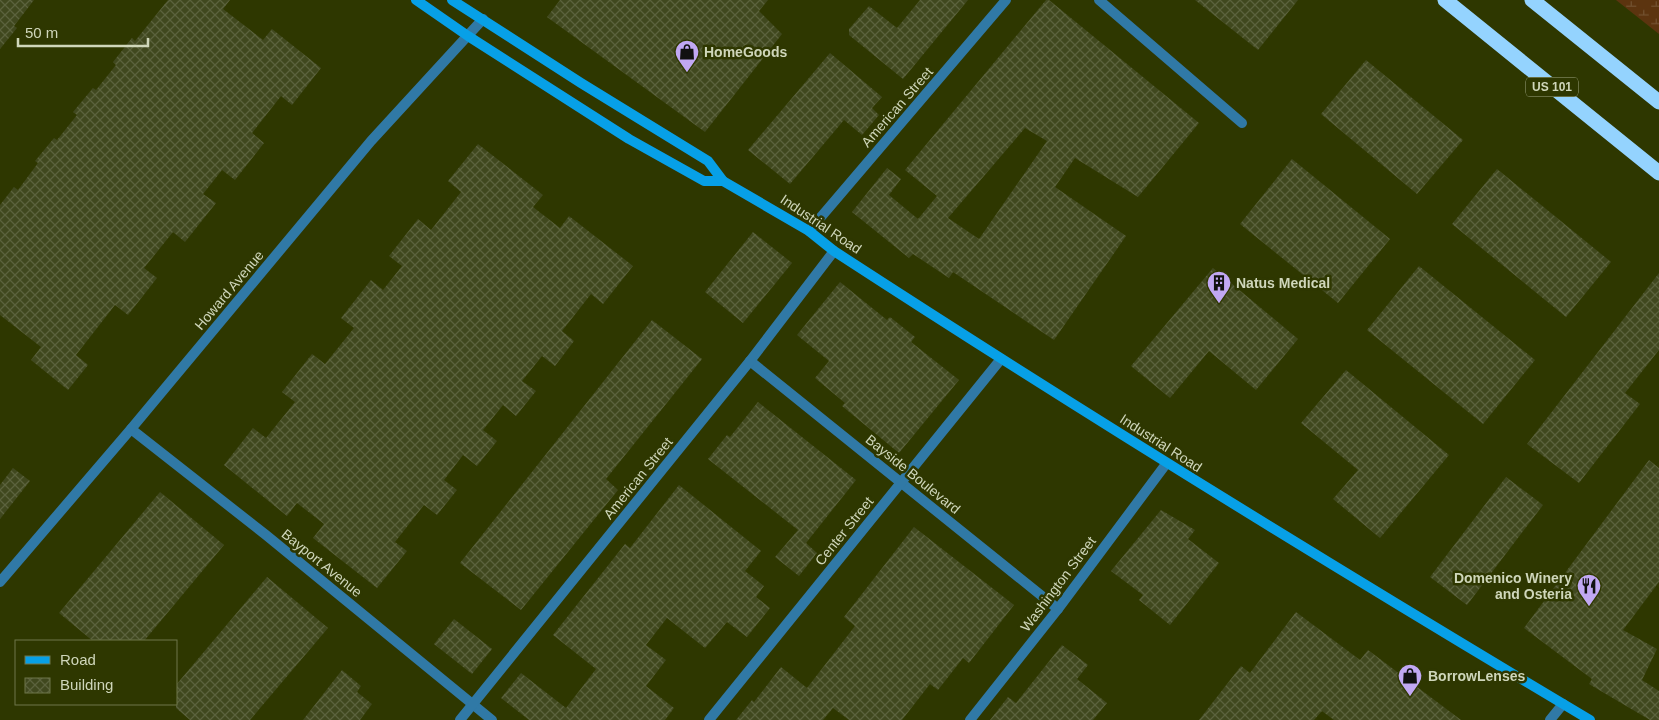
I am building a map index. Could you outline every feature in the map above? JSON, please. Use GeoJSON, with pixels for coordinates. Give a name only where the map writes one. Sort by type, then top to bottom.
{"type":"FeatureCollection","features":[{"type":"Feature","properties":{"kind":"highway","name":"US 101"},"geometry":{"type":"LineString","coordinates":[[1446,0],[1659,173]]}},
{"type":"Feature","properties":{"kind":"highway"},"geometry":{"type":"LineString","coordinates":[[1532,0],[1659,102]]}},
{"type":"Feature","properties":{"kind":"main road","name":"Industrial Road"},"geometry":{"type":"LineString","coordinates":[[416,0],[468,36],[629,139],[704,181],[723,181]]}},
{"type":"Feature","properties":{"kind":"main road","name":"Industrial Road"},"geometry":{"type":"LineString","coordinates":[[452,0],[581,83],[708,161],[723,181],[809,231],[834,251],[1166,464],[1590,720]]}},
{"type":"Feature","properties":{"kind":"street","name":"American Street"},"geometry":{"type":"LineString","coordinates":[[809,231],[1006,0]]}},
{"type":"Feature","properties":{"kind":"street"},"geometry":{"type":"LineString","coordinates":[[1099,0],[1242,123]]}},
{"type":"Feature","properties":{"kind":"street","name":"Howard Avenue"},"geometry":{"type":"LineString","coordinates":[[0,582],[132,429],[371,141],[483,19]]}},
{"type":"Feature","properties":{"kind":"street","name":"American Street"},"geometry":{"type":"LineString","coordinates":[[460,720],[750,360],[834,251]]}},
{"type":"Feature","properties":{"kind":"street","name":"Center Street"},"geometry":{"type":"LineString","coordinates":[[709,720],[1001,359]]}},
{"type":"Feature","properties":{"kind":"street","name":"Bayside Boulevard"},"geometry":{"type":"LineString","coordinates":[[750,360],[1058,609]]}},
{"type":"Feature","properties":{"kind":"street","name":"Bayport Avenue"},"geometry":{"type":"LineString","coordinates":[[132,429],[266,535],[492,720]]}},
{"type":"Feature","properties":{"kind":"street","name":"Washington Street"},"geometry":{"type":"LineString","coordinates":[[970,720],[1058,609],[1166,464]]}},
{"type":"Feature","properties":{"kind":"street"},"geometry":{"type":"LineString","coordinates":[[1550,720],[1562,704]]}},
{"type":"Feature","properties":{"kind":"green space"},"geometry":{"type":"Polygon","coordinates":[[[1616,0],[1659,0],[1659,34],[1616,0]]]}},
{"type":"Feature","properties":{"kind":"building"},"geometry":{"type":"Polygon","coordinates":[[[0,0],[34,0],[14,26],[17,28],[0,49],[0,0]]]}},
{"type":"Feature","properties":{"kind":"building"},"geometry":{"type":"Polygon","coordinates":[[[168,0],[230,0],[223,9],[263,40],[272,29],[321,68],[292,105],[281,96],[252,133],[264,143],[235,180],[222,170],[203,194],[216,203],[185,242],[173,232],[144,268],[157,278],[128,315],[115,305],[76,355],[88,365],[68,390],[31,360],[41,347],[0,315],[0,205],[14,187],[18,190],[38,163],[35,161],[54,138],[57,140],[77,115],[73,112],[93,88],[96,90],[116,65],[113,62],[132,38],[135,41],[168,0]]]}},
{"type":"Feature","properties":{"kind":"building","name":"HomeGoods"},"geometry":{"type":"Polygon","coordinates":[[[560,0],[768,0],[759,11],[782,34],[705,132],[547,17],[560,0]]]}},
{"type":"Feature","properties":{"kind":"building"},"geometry":{"type":"Polygon","coordinates":[[[920,0],[968,0],[903,79],[849,35],[849,29],[869,6],[897,28],[920,0]]]}},
{"type":"Feature","properties":{"kind":"building"},"geometry":{"type":"Polygon","coordinates":[[[1046,0],[1049,0],[1199,123],[1138,197],[1075,158],[1055,187],[1126,236],[1054,340],[953,272],[949,278],[913,254],[909,258],[852,212],[887,168],[901,179],[889,195],[918,219],[937,196],[905,170],[1046,0]],[[1025,128],[948,218],[979,239],[1047,141],[1025,128]]]}},
{"type":"Feature","properties":{"kind":"building"},"geometry":{"type":"Polygon","coordinates":[[[1195,0],[1298,0],[1258,50],[1195,0]]]}},
{"type":"Feature","properties":{"kind":"building"},"geometry":{"type":"Polygon","coordinates":[[[830,53],[882,97],[872,108],[879,115],[862,135],[844,120],[790,184],[748,150],[830,53]]]}},
{"type":"Feature","properties":{"kind":"building"},"geometry":{"type":"Polygon","coordinates":[[[1366,60],[1463,140],[1417,194],[1321,114],[1366,60]]]}},
{"type":"Feature","properties":{"kind":"building"},"geometry":{"type":"Polygon","coordinates":[[[478,144],[543,195],[533,207],[560,228],[569,216],[633,266],[603,304],[591,294],[562,331],[574,341],[555,366],[542,356],[522,381],[536,391],[516,416],[503,405],[483,430],[497,441],[477,466],[463,455],[444,480],[457,490],[437,515],[424,505],[395,542],[407,551],[377,588],[313,538],[324,524],[297,503],[287,516],[224,465],[253,428],[266,438],[295,402],[282,392],[312,354],[325,364],[354,328],[341,318],[371,280],[383,290],[402,266],[389,256],[418,219],[431,230],[461,192],[448,181],[478,144]]]}},
{"type":"Feature","properties":{"kind":"building"},"geometry":{"type":"Polygon","coordinates":[[[1292,159],[1390,239],[1338,303],[1240,224],[1292,159]]]}},
{"type":"Feature","properties":{"kind":"building"},"geometry":{"type":"Polygon","coordinates":[[[1497,169],[1611,262],[1566,317],[1452,224],[1497,169]]]}},
{"type":"Feature","properties":{"kind":"building"},"geometry":{"type":"Polygon","coordinates":[[[753,232],[792,263],[743,323],[705,292],[753,232]]]}},
{"type":"Feature","properties":{"kind":"building"},"geometry":{"type":"Polygon","coordinates":[[[1419,266],[1535,360],[1483,424],[1367,330],[1419,266]]]}},
{"type":"Feature","properties":{"kind":"building","name":"Natus Medical"},"geometry":{"type":"Polygon","coordinates":[[[1213,268],[1298,339],[1256,390],[1209,351],[1170,398],[1131,366],[1213,268]]]}},
{"type":"Feature","properties":{"kind":"building"},"geometry":{"type":"Polygon","coordinates":[[[1659,273],[1659,350],[1625,393],[1640,404],[1579,483],[1527,444],[1659,273]]]}},
{"type":"Feature","properties":{"kind":"building"},"geometry":{"type":"Polygon","coordinates":[[[840,282],[887,320],[890,317],[915,337],[911,342],[959,380],[899,453],[842,406],[845,403],[815,378],[829,361],[797,335],[840,282]]]}},
{"type":"Feature","properties":{"kind":"building"},"geometry":{"type":"Polygon","coordinates":[[[652,320],[702,359],[606,479],[618,490],[521,610],[460,563],[652,320]]]}},
{"type":"Feature","properties":{"kind":"building"},"geometry":{"type":"Polygon","coordinates":[[[1346,370],[1449,455],[1380,538],[1333,499],[1358,470],[1301,423],[1346,370]]]}},
{"type":"Feature","properties":{"kind":"building"},"geometry":{"type":"Polygon","coordinates":[[[758,402],[856,480],[806,543],[817,553],[799,576],[775,557],[798,530],[708,459],[727,435],[730,437],[758,402]]]}},
{"type":"Feature","properties":{"kind":"building"},"geometry":{"type":"Polygon","coordinates":[[[1649,460],[1659,468],[1659,582],[1623,630],[1657,649],[1642,680],[1659,691],[1659,720],[1650,720],[1589,684],[1592,679],[1524,628],[1649,460]]]}},
{"type":"Feature","properties":{"kind":"building"},"geometry":{"type":"Polygon","coordinates":[[[13,468],[30,481],[0,519],[0,485],[13,468]]]}},
{"type":"Feature","properties":{"kind":"building"},"geometry":{"type":"Polygon","coordinates":[[[1506,477],[1543,505],[1467,605],[1430,577],[1506,477]]]}},
{"type":"Feature","properties":{"kind":"building"},"geometry":{"type":"Polygon","coordinates":[[[679,485],[761,551],[745,571],[764,586],[756,597],[770,608],[747,637],[727,622],[705,648],[667,618],[646,645],[666,660],[646,686],[674,708],[665,720],[529,720],[501,698],[521,673],[566,708],[596,669],[553,635],[625,544],[630,548],[679,485]]]}},
{"type":"Feature","properties":{"kind":"building"},"geometry":{"type":"Polygon","coordinates":[[[160,492],[224,545],[145,640],[92,640],[59,613],[160,492]]]}},
{"type":"Feature","properties":{"kind":"building"},"geometry":{"type":"Polygon","coordinates":[[[1161,510],[1195,530],[1188,539],[1219,563],[1170,625],[1139,600],[1143,595],[1111,571],[1161,510]]]}},
{"type":"Feature","properties":{"kind":"building"},"geometry":{"type":"Polygon","coordinates":[[[914,527],[1014,605],[969,663],[963,658],[938,690],[930,684],[902,720],[849,720],[833,708],[823,720],[736,720],[752,700],[754,702],[781,667],[807,688],[855,626],[844,617],[914,527]]]}},
{"type":"Feature","properties":{"kind":"building"},"geometry":{"type":"Polygon","coordinates":[[[267,577],[328,628],[250,720],[190,720],[176,708],[176,705],[178,705],[178,683],[267,577]]]}},
{"type":"Feature","properties":{"kind":"building"},"geometry":{"type":"Polygon","coordinates":[[[1296,612],[1360,660],[1368,650],[1461,720],[1334,720],[1322,711],[1314,720],[1199,720],[1241,666],[1250,673],[1296,612]]]}},
{"type":"Feature","properties":{"kind":"building"},"geometry":{"type":"Polygon","coordinates":[[[454,619],[492,649],[472,674],[434,644],[454,619]]]}},
{"type":"Feature","properties":{"kind":"building"},"geometry":{"type":"Polygon","coordinates":[[[1062,645],[1088,665],[1077,679],[1107,703],[1093,720],[990,720],[1008,697],[1016,703],[1062,645]]]}},
{"type":"Feature","properties":{"kind":"building"},"geometry":{"type":"Polygon","coordinates":[[[342,670],[361,686],[357,692],[372,704],[360,720],[303,720],[342,670]]]}},
{"type":"Feature","properties":{"kind":"place","name":"HomeGoods"},"geometry":{"type":"Point","coordinates":[687,73]}},
{"type":"Feature","properties":{"kind":"place","name":"Natus Medical"},"geometry":{"type":"Point","coordinates":[1219,304]}},
{"type":"Feature","properties":{"kind":"place","name":"Domenico Winery and Osteria"},"geometry":{"type":"Point","coordinates":[1589,607]}},
{"type":"Feature","properties":{"kind":"place","name":"BorrowLenses"},"geometry":{"type":"Point","coordinates":[1410,697]}}]}
